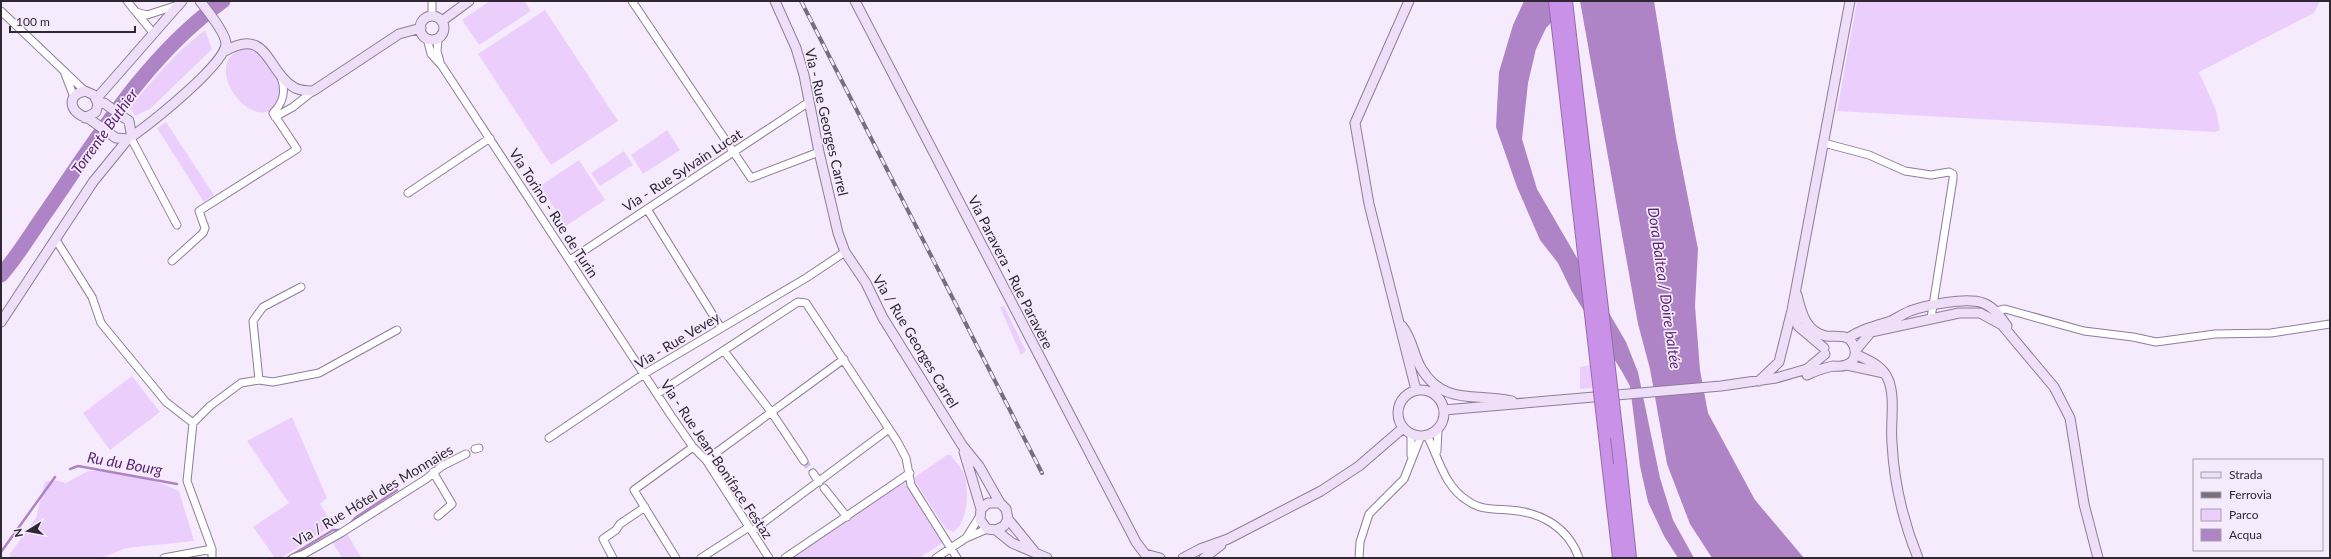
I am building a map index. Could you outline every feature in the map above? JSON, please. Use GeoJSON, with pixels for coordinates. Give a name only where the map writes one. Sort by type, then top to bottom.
{"type":"FeatureCollection","features":[{"type":"Feature","properties":{"kind":"highway"},"geometry":{"type":"LineString","coordinates":[[1555,1],[1619,558]]}},
{"type":"Feature","properties":{"kind":"highway"},"geometry":{"type":"LineString","coordinates":[[1566,1],[1630,558]]}},
{"type":"Feature","properties":{"kind":"street"},"geometry":{"type":"LineString","coordinates":[[127,1],[154,34]]}},
{"type":"Feature","properties":{"kind":"street"},"geometry":{"type":"LineString","coordinates":[[200,1],[222,33],[226,44],[223,53]]}},
{"type":"Feature","properties":{"kind":"street"},"geometry":{"type":"LineString","coordinates":[[432,1],[432,16]]}},
{"type":"Feature","properties":{"kind":"street"},"geometry":{"type":"LineString","coordinates":[[442,21],[469,1]]}},
{"type":"Feature","properties":{"kind":"street"},"geometry":{"type":"LineString","coordinates":[[632,1],[752,178],[819,152]]}},
{"type":"Feature","properties":{"kind":"street","name":"Via Paravera - Rue Paravère"},"geometry":{"type":"LineString","coordinates":[[855,1],[1136,542],[1147,556],[1160,558]]}},
{"type":"Feature","properties":{"kind":"street"},"geometry":{"type":"LineString","coordinates":[[1409,1],[1355,123],[1369,204],[1416,390]]}},
{"type":"Feature","properties":{"kind":"street"},"geometry":{"type":"LineString","coordinates":[[1759,380],[1776,368],[1779,362],[1792,310],[1850,1]]}},
{"type":"Feature","properties":{"kind":"street"},"geometry":{"type":"LineString","coordinates":[[136,12],[147,15],[180,3]]}},
{"type":"Feature","properties":{"kind":"street"},"geometry":{"type":"LineString","coordinates":[[88,119],[96,112],[100,102],[180,3]]}},
{"type":"Feature","properties":{"kind":"street","name":"Via - Rue Georges Carrel"},"geometry":{"type":"LineString","coordinates":[[777,3],[796,48],[819,152],[845,252]]}},
{"type":"Feature","properties":{"kind":"street"},"geometry":{"type":"LineString","coordinates":[[1,11],[85,91],[92,93],[100,102],[129,121],[131,137],[177,225]]}},
{"type":"Feature","properties":{"kind":"street"},"geometry":{"type":"LineString","coordinates":[[432,16],[442,21]]}},
{"type":"Feature","properties":{"kind":"street"},"geometry":{"type":"LineString","coordinates":[[421,28],[424,20],[432,16]]}},
{"type":"Feature","properties":{"kind":"street"},"geometry":{"type":"LineString","coordinates":[[421,28],[427,38],[438,39],[443,33],[442,21]]}},
{"type":"Feature","properties":{"kind":"street"},"geometry":{"type":"LineString","coordinates":[[274,117],[293,107],[313,91],[399,34],[421,28]]}},
{"type":"Feature","properties":{"kind":"street","name":"Via Torino - Rue de Turin"},"geometry":{"type":"LineString","coordinates":[[427,38],[431,54],[442,66],[490,138],[644,374]]}},
{"type":"Feature","properties":{"kind":"street","name":"Via Torino - Rue de Turin"},"geometry":{"type":"LineString","coordinates":[[438,39],[437,51],[442,66]]}},
{"type":"Feature","properties":{"kind":"street"},"geometry":{"type":"LineString","coordinates":[[1,322],[93,182],[131,137],[196,83],[223,53],[239,44],[253,44],[262,50],[295,88],[313,91]]}},
{"type":"Feature","properties":{"kind":"street"},"geometry":{"type":"LineString","coordinates":[[172,261],[203,233],[205,228],[199,211],[296,149],[274,117],[273,113],[281,104],[284,92],[279,71]]}},
{"type":"Feature","properties":{"kind":"street"},"geometry":{"type":"LineString","coordinates":[[64,72],[74,97],[72,104],[74,111],[79,116],[88,119],[116,138],[131,137]]}},
{"type":"Feature","properties":{"kind":"street"},"geometry":{"type":"LineString","coordinates":[[74,97],[85,91]]}},
{"type":"Feature","properties":{"kind":"street","name":"Via - Rue Sylvain Lucat"},"geometry":{"type":"LineString","coordinates":[[570,260],[809,102]]}},
{"type":"Feature","properties":{"kind":"street"},"geometry":{"type":"LineString","coordinates":[[408,193],[490,138]]}},
{"type":"Feature","properties":{"kind":"street"},"geometry":{"type":"LineString","coordinates":[[1824,143],[1869,155],[1905,171],[1931,175],[1949,172],[1952,174],[1931,318]]}},
{"type":"Feature","properties":{"kind":"street"},"geometry":{"type":"LineString","coordinates":[[647,209],[721,328]]}},
{"type":"Feature","properties":{"kind":"street"},"geometry":{"type":"LineString","coordinates":[[56,240],[92,297],[101,323],[166,402],[194,424]]}},
{"type":"Feature","properties":{"kind":"street","name":"Via - Rue Vevey"},"geometry":{"type":"LineString","coordinates":[[549,438],[644,374],[785,291],[845,252]]}},
{"type":"Feature","properties":{"kind":"street","name":"Via / Rue Georges Carrel"},"geometry":{"type":"LineString","coordinates":[[845,252],[866,283],[883,318],[962,445]]}},
{"type":"Feature","properties":{"kind":"street"},"geometry":{"type":"LineString","coordinates":[[259,380],[253,321],[263,307],[301,287]]}},
{"type":"Feature","properties":{"kind":"street"},"geometry":{"type":"LineString","coordinates":[[1796,292],[1803,317],[1810,328],[1826,336],[1848,338],[1855,346],[1853,361],[1847,365]]}},
{"type":"Feature","properties":{"kind":"street"},"geometry":{"type":"LineString","coordinates":[[1848,338],[1871,325],[1933,305],[1975,301],[1988,305],[1996,311],[2011,334],[2054,387],[2070,418],[2084,504],[2098,558]]}},
{"type":"Feature","properties":{"kind":"street"},"geometry":{"type":"LineString","coordinates":[[657,394],[798,302],[806,303],[889,429],[906,458],[910,473],[911,485],[957,558]]}},
{"type":"Feature","properties":{"kind":"street"},"geometry":{"type":"LineString","coordinates":[[1996,311],[2005,309],[2084,331],[2133,337],[2156,342],[2215,334],[2286,331],[2330,324]]}},
{"type":"Feature","properties":{"kind":"street"},"geometry":{"type":"LineString","coordinates":[[1792,310],[1794,319],[1805,333],[1824,351],[1828,362],[1836,366]]}},
{"type":"Feature","properties":{"kind":"street"},"geometry":{"type":"LineString","coordinates":[[1855,353],[1871,332],[1959,313],[1980,313],[2002,325],[2011,334]]}},
{"type":"Feature","properties":{"kind":"street"},"geometry":{"type":"LineString","coordinates":[[1399,321],[1411,338],[1420,367],[1429,380],[1441,389],[1451,395],[1498,398],[1521,403]]}},
{"type":"Feature","properties":{"kind":"street"},"geometry":{"type":"LineString","coordinates":[[212,558],[212,549],[187,481],[194,424],[234,387],[241,383],[259,380],[273,382],[319,373],[397,330]]}},
{"type":"Feature","properties":{"kind":"street"},"geometry":{"type":"LineString","coordinates":[[1444,410],[1718,386],[1799,373],[1813,365],[1824,351],[1830,339],[1837,336]]}},
{"type":"Feature","properties":{"kind":"street"},"geometry":{"type":"LineString","coordinates":[[724,351],[772,412],[803,459]]}},
{"type":"Feature","properties":{"kind":"street"},"geometry":{"type":"LineString","coordinates":[[1855,353],[1876,364],[1888,379],[1891,396],[1892,441],[1899,496],[1906,526],[1918,558]]}},
{"type":"Feature","properties":{"kind":"street"},"geometry":{"type":"LineString","coordinates":[[706,460],[844,359]]}},
{"type":"Feature","properties":{"kind":"street"},"geometry":{"type":"LineString","coordinates":[[1718,386],[1738,387],[1804,377],[1816,371],[1847,365],[1884,373]]}},
{"type":"Feature","properties":{"kind":"street","name":"Via - Rue Jean-Boniface Festaz"},"geometry":{"type":"LineString","coordinates":[[644,374],[693,447],[706,460],[769,558]]}},
{"type":"Feature","properties":{"kind":"street"},"geometry":{"type":"LineString","coordinates":[[1438,429],[1424,436],[1411,434],[1403,428],[1398,418],[1398,408],[1403,398],[1416,390],[1432,393],[1440,400],[1444,410],[1443,420],[1438,429],[1436,439],[1437,455],[1445,479],[1453,490],[1468,502],[1478,507],[1528,512],[1541,516],[1565,533],[1573,544],[1580,558]]}},
{"type":"Feature","properties":{"kind":"street"},"geometry":{"type":"LineString","coordinates":[[1184,558],[1200,549],[1228,539],[1321,491],[1359,466],[1403,428]]}},
{"type":"Feature","properties":{"kind":"street"},"geometry":{"type":"LineString","coordinates":[[701,558],[750,529],[819,482],[889,429]]}},
{"type":"Feature","properties":{"kind":"street"},"geometry":{"type":"LineString","coordinates":[[1411,434],[1411,463]]}},
{"type":"Feature","properties":{"kind":"street"},"geometry":{"type":"LineString","coordinates":[[1424,436],[1437,455]]}},
{"type":"Feature","properties":{"kind":"street"},"geometry":{"type":"LineString","coordinates":[[1359,558],[1360,542],[1369,514],[1401,483],[1424,436]]}},
{"type":"Feature","properties":{"kind":"street"},"geometry":{"type":"LineString","coordinates":[[962,445],[979,466],[1000,503],[1006,508],[1008,519],[1035,553]]}},
{"type":"Feature","properties":{"kind":"street"},"geometry":{"type":"LineString","coordinates":[[962,445],[981,513],[982,524],[1012,543],[1047,558]]}},
{"type":"Feature","properties":{"kind":"street"},"geometry":{"type":"LineString","coordinates":[[676,558],[634,490],[636,487],[693,447]]}},
{"type":"Feature","properties":{"kind":"street","name":"Via / Rue Hôtel des Monnaies"},"geometry":{"type":"LineString","coordinates":[[293,558],[304,554],[341,532],[442,466],[466,454]]}},
{"type":"Feature","properties":{"kind":"street"},"geometry":{"type":"LineString","coordinates":[[433,472],[455,504],[438,516]]}},
{"type":"Feature","properties":{"kind":"street"},"geometry":{"type":"LineString","coordinates":[[813,473],[819,482]]}},
{"type":"Feature","properties":{"kind":"street"},"geometry":{"type":"LineString","coordinates":[[785,558],[910,473]]}},
{"type":"Feature","properties":{"kind":"street"},"geometry":{"type":"LineString","coordinates":[[824,488],[846,516]]}},
{"type":"Feature","properties":{"kind":"street"},"geometry":{"type":"LineString","coordinates":[[966,538],[988,503],[1000,503]]}},
{"type":"Feature","properties":{"kind":"street"},"geometry":{"type":"LineString","coordinates":[[613,558],[603,539],[616,530],[620,524],[645,507]]}},
{"type":"Feature","properties":{"kind":"street"},"geometry":{"type":"LineString","coordinates":[[936,558],[966,538],[1004,526],[1008,519]]}},
{"type":"Feature","properties":{"kind":"street"},"geometry":{"type":"LineString","coordinates":[[1204,558],[1228,539]]}},
{"type":"Feature","properties":{"kind":"street"},"geometry":{"type":"LineString","coordinates":[[164,558],[212,549]]}},
{"type":"Feature","properties":{"kind":"green space"},"geometry":{"type":"Polygon","coordinates":[[[490,1],[524,1],[531,11],[479,45],[462,20],[490,1]]]}},
{"type":"Feature","properties":{"kind":"green space"},"geometry":{"type":"Polygon","coordinates":[[[1857,1],[2320,1],[2314,13],[2199,72],[2216,110],[2220,130],[2215,132],[1837,111],[1857,1]]]}},
{"type":"Feature","properties":{"kind":"green space"},"geometry":{"type":"Polygon","coordinates":[[[545,10],[618,121],[551,165],[478,54],[545,10]]]}},
{"type":"Feature","properties":{"kind":"green space"},"geometry":{"type":"Polygon","coordinates":[[[205,30],[212,49],[150,109],[135,116],[130,108],[174,57],[205,30]]]}},
{"type":"Feature","properties":{"kind":"green space"},"geometry":{"type":"Polygon","coordinates":[[[250,48],[263,57],[269,64],[278,80],[280,96],[275,106],[268,112],[255,111],[244,105],[235,96],[229,84],[226,72],[228,61],[235,52],[250,48]]]}},
{"type":"Feature","properties":{"kind":"green space"},"geometry":{"type":"Polygon","coordinates":[[[166,122],[214,195],[204,202],[157,128],[166,122]]]}},
{"type":"Feature","properties":{"kind":"green space"},"geometry":{"type":"Polygon","coordinates":[[[667,130],[680,150],[643,174],[631,155],[667,130]]]}},
{"type":"Feature","properties":{"kind":"green space"},"geometry":{"type":"Polygon","coordinates":[[[624,151],[633,165],[600,186],[591,173],[624,151]]]}},
{"type":"Feature","properties":{"kind":"green space"},"geometry":{"type":"Polygon","coordinates":[[[579,160],[605,200],[566,226],[540,186],[579,160]]]}},
{"type":"Feature","properties":{"kind":"green space"},"geometry":{"type":"Polygon","coordinates":[[[1004,306],[1026,351],[1021,355],[1000,307],[1004,306]]]}},
{"type":"Feature","properties":{"kind":"green space"},"geometry":{"type":"Polygon","coordinates":[[[1590,365],[1592,388],[1580,389],[1580,367],[1590,365]]]}},
{"type":"Feature","properties":{"kind":"green space"},"geometry":{"type":"Polygon","coordinates":[[[132,376],[160,412],[110,450],[83,413],[132,376]]]}},
{"type":"Feature","properties":{"kind":"green space"},"geometry":{"type":"Polygon","coordinates":[[[292,417],[327,498],[320,504],[333,525],[281,558],[275,558],[253,527],[289,503],[247,441],[292,417]]]}},
{"type":"Feature","properties":{"kind":"green space"},"geometry":{"type":"Polygon","coordinates":[[[947,455],[951,455],[961,468],[965,477],[967,494],[965,512],[962,521],[953,532],[945,528],[915,481],[915,477],[947,455]]]}},
{"type":"Feature","properties":{"kind":"green space"},"geometry":{"type":"Polygon","coordinates":[[[88,471],[134,475],[179,491],[194,541],[126,548],[102,558],[11,558],[9,555],[36,518],[45,482],[54,480],[66,483],[88,471]]]}},
{"type":"Feature","properties":{"kind":"green space"},"geometry":{"type":"Polygon","coordinates":[[[904,482],[944,542],[919,558],[790,558],[904,482]]]}},
{"type":"Feature","properties":{"kind":"green space"},"geometry":{"type":"Polygon","coordinates":[[[347,534],[361,557],[342,558],[333,543],[347,534]]]}},
{"type":"Feature","properties":{"kind":"water"},"geometry":{"type":"Polygon","coordinates":[[[1524,1],[1572,1],[1546,28],[1536,49],[1528,83],[1522,139],[1537,189],[1626,342],[1638,372],[1660,478],[1673,520],[1694,558],[1678,558],[1664,536],[1648,502],[1640,466],[1630,386],[1571,290],[1558,263],[1540,240],[1517,187],[1496,127],[1499,72],[1513,25],[1524,1]]]}},
{"type":"Feature","properties":{"kind":"water","name":"Dora Baltea / Doire baltée"},"geometry":{"type":"Polygon","coordinates":[[[1580,1],[1654,1],[1676,137],[1698,249],[1695,306],[1700,370],[1708,413],[1755,500],[1804,558],[1712,558],[1690,524],[1667,464],[1650,369],[1638,324],[1580,1]]]}},
{"type":"Feature","properties":{"kind":"waterway","name":"Torrente Buthier"},"geometry":{"type":"LineString","coordinates":[[1,275],[18,253],[124,100],[170,47],[223,1]]}},
{"type":"Feature","properties":{"kind":"waterway"},"geometry":{"type":"LineString","coordinates":[[433,467],[448,458]]}},
{"type":"Feature","properties":{"kind":"waterway","name":"Ru du Bourg"},"geometry":{"type":"LineString","coordinates":[[70,469],[78,466],[177,484]]}},
{"type":"Feature","properties":{"kind":"waterway","name":"Ru du Bourg"},"geometry":{"type":"LineString","coordinates":[[1,552],[55,477]]}},
{"type":"Feature","properties":{"kind":"waterway"},"geometry":{"type":"LineString","coordinates":[[351,523],[355,518],[397,490]]}},
{"type":"Feature","properties":{"kind":"waterway"},"geometry":{"type":"LineString","coordinates":[[287,558],[333,530],[340,530]]}},
{"type":"Feature","properties":{"kind":"tunnel"},"geometry":{"type":"LineString","coordinates":[[804,461],[813,473]]}},
{"type":"Feature","properties":{"kind":"railway"},"geometry":{"type":"LineString","coordinates":[[801,1],[1042,473]]}}]}
